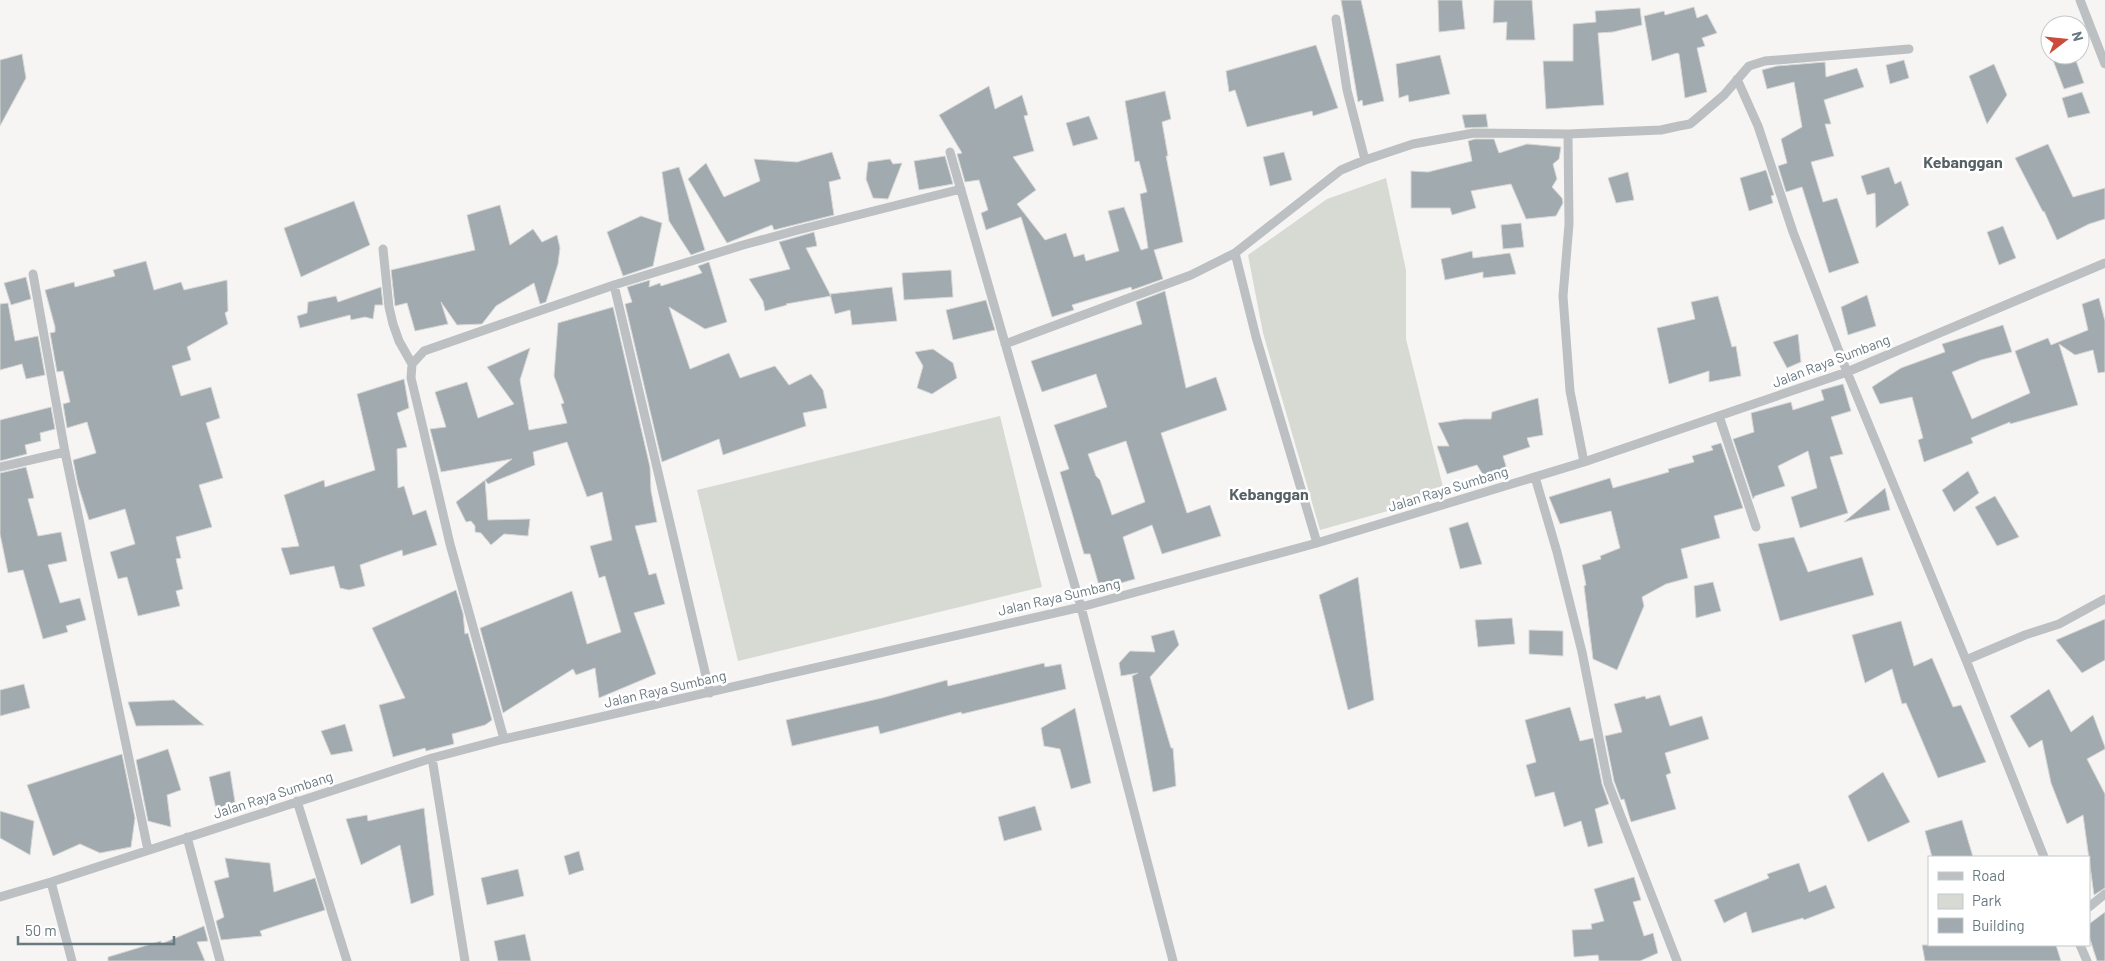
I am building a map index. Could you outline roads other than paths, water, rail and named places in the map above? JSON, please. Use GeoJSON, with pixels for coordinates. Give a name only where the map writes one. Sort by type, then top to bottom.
{"type":"FeatureCollection","features":[{"type":"Feature","properties":{"kind":"street"},"geometry":{"type":"LineString","coordinates":[[2080,0],[2105,64]]}},
{"type":"Feature","properties":{"kind":"street"},"geometry":{"type":"LineString","coordinates":[[1336,19],[1347,90],[1365,160]]}},
{"type":"Feature","properties":{"kind":"street"},"geometry":{"type":"LineString","coordinates":[[1005,344],[1192,275],[1235,253],[1341,170],[1414,144],[1474,132],[1568,134],[1661,130],[1690,124],[1724,94],[1749,66],[1765,61],[1909,49]]}},
{"type":"Feature","properties":{"kind":"street"},"geometry":{"type":"LineString","coordinates":[[1737,79],[1758,126],[1793,232],[1846,372],[1966,660],[2044,856]]}},
{"type":"Feature","properties":{"kind":"street"},"geometry":{"type":"LineString","coordinates":[[1568,134],[1570,224],[1563,296],[1570,391],[1584,462]]}},
{"type":"Feature","properties":{"kind":"street"},"geometry":{"type":"LineString","coordinates":[[950,152],[1081,608],[1173,961]]}},
{"type":"Feature","properties":{"kind":"street"},"geometry":{"type":"LineString","coordinates":[[412,364],[424,351],[614,285],[798,230],[961,189]]}},
{"type":"Feature","properties":{"kind":"street"},"geometry":{"type":"LineString","coordinates":[[383,249],[388,307],[399,341],[412,364],[413,388],[448,535],[504,739]]}},
{"type":"Feature","properties":{"kind":"street"},"geometry":{"type":"LineString","coordinates":[[1235,253],[1256,337],[1317,543]]}},
{"type":"Feature","properties":{"kind":"street","name":"Jalan Raya Sumbang"},"geometry":{"type":"LineString","coordinates":[[0,897],[432,758],[504,739],[1081,608],[1317,543],[1584,462],[1846,372],[2105,263]]}},
{"type":"Feature","properties":{"kind":"street"},"geometry":{"type":"LineString","coordinates":[[33,274],[65,452],[148,850]]}},
{"type":"Feature","properties":{"kind":"street"},"geometry":{"type":"LineString","coordinates":[[614,285],[710,693]]}},
{"type":"Feature","properties":{"kind":"street"},"geometry":{"type":"LineString","coordinates":[[1719,416],[1756,527]]}},
{"type":"Feature","properties":{"kind":"street"},"geometry":{"type":"LineString","coordinates":[[0,467],[65,452]]}},
{"type":"Feature","properties":{"kind":"street"},"geometry":{"type":"LineString","coordinates":[[1535,477],[1557,552],[1582,652],[1608,783],[1677,961]]}},
{"type":"Feature","properties":{"kind":"street"},"geometry":{"type":"LineString","coordinates":[[1966,660],[2025,635],[2059,624],[2105,599]]}},
{"type":"Feature","properties":{"kind":"street"},"geometry":{"type":"LineString","coordinates":[[432,758],[464,961]]}},
{"type":"Feature","properties":{"kind":"street"},"geometry":{"type":"LineString","coordinates":[[298,801],[346,961]]}},
{"type":"Feature","properties":{"kind":"street"},"geometry":{"type":"LineString","coordinates":[[187,837],[220,961]]}},
{"type":"Feature","properties":{"kind":"street"},"geometry":{"type":"LineString","coordinates":[[51,882],[72,961]]}},
{"type":"Feature","properties":{"kind":"street"},"geometry":{"type":"LineString","coordinates":[[2090,907],[2105,894]]}},
{"type":"Feature","properties":{"kind":"street"},"geometry":{"type":"LineString","coordinates":[[2080,946],[2087,961]]}},
{"type":"Feature","properties":{"kind":"district","name":"Kebanggan"},"geometry":{"type":"Point","coordinates":[1963,162]}},
{"type":"Feature","properties":{"kind":"district","name":"Kebanggan"},"geometry":{"type":"Point","coordinates":[1269,494]}}]}
